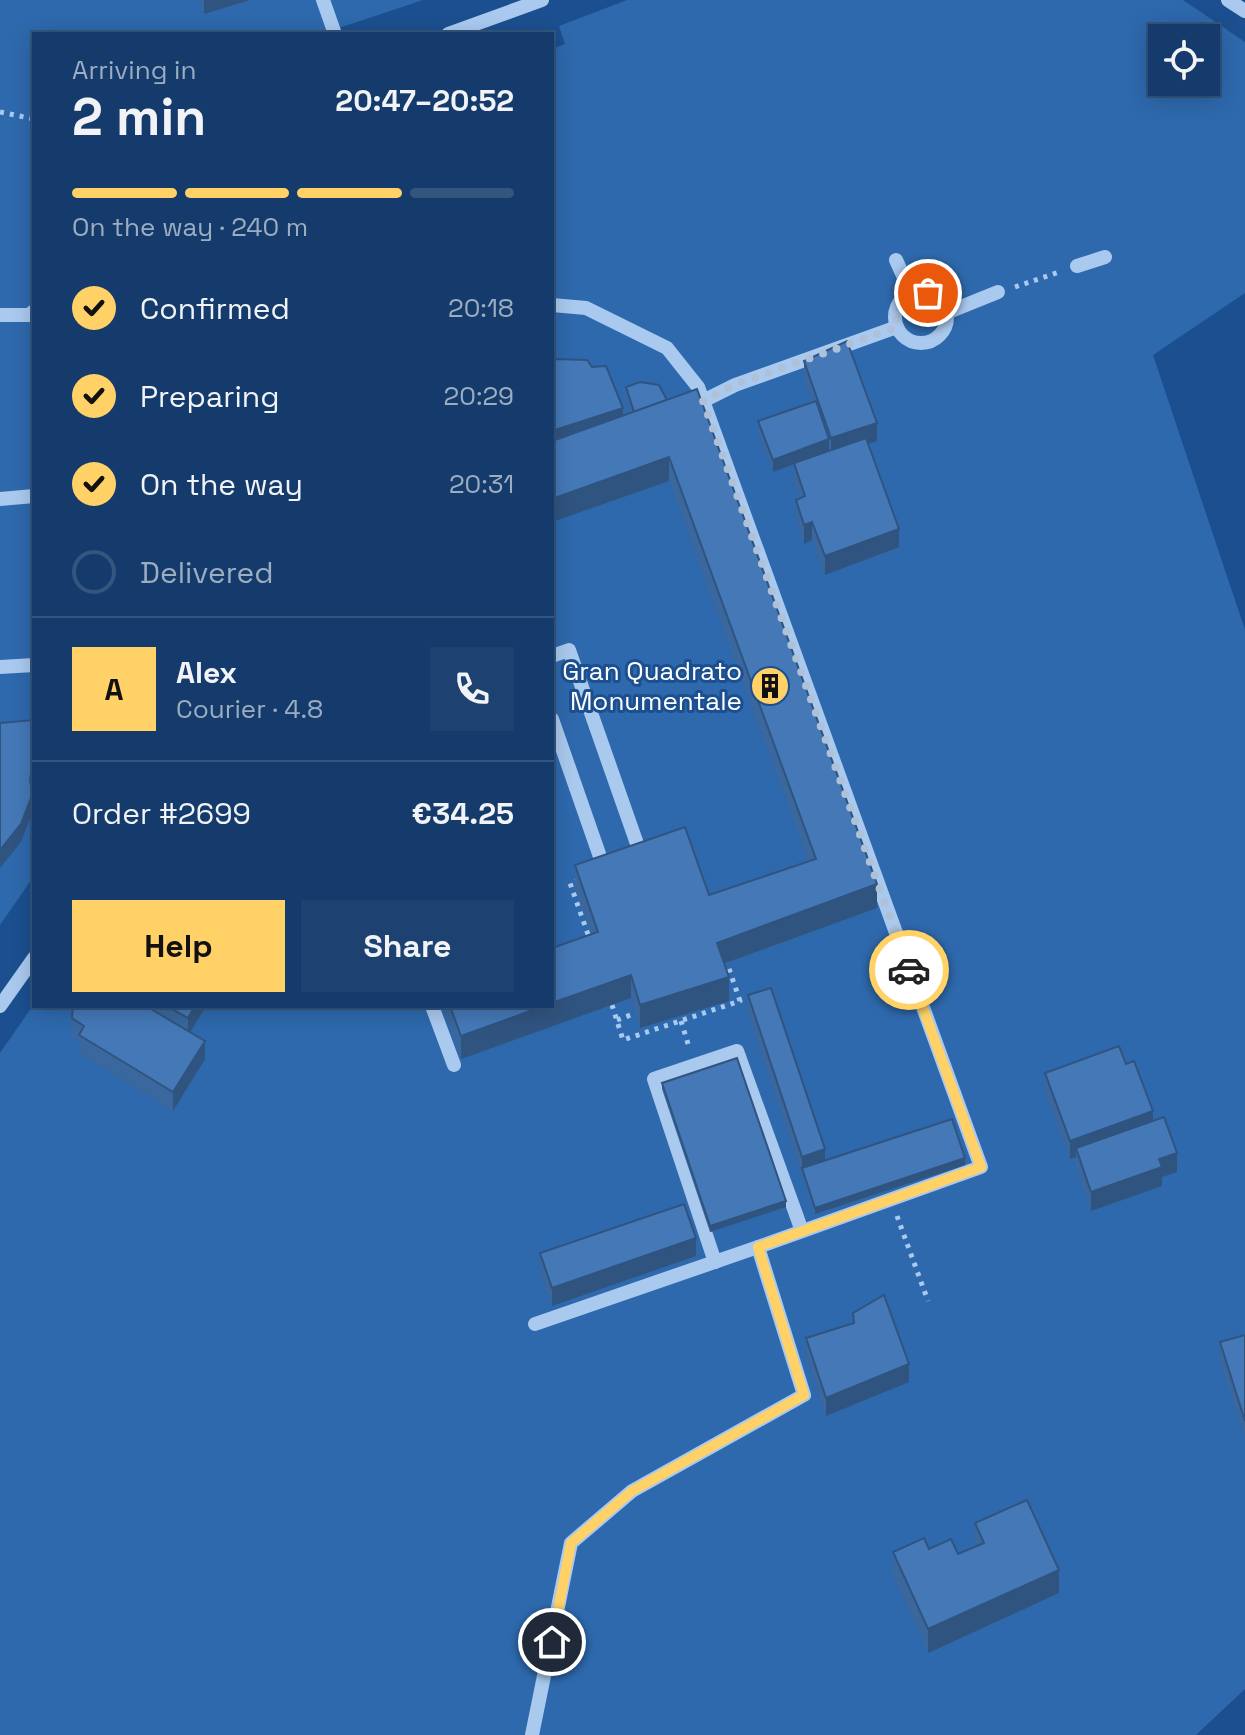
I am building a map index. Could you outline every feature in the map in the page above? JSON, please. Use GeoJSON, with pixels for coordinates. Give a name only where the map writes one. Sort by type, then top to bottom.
{"type":"FeatureCollection","features":[{"type":"Feature","properties":{"kind":"street"},"geometry":{"type":"LineString","coordinates":[[323,0],[334,32]]}},
{"type":"Feature","properties":{"kind":"street"},"geometry":{"type":"LineString","coordinates":[[454,32],[542,0]]}},
{"type":"Feature","properties":{"kind":"street"},"geometry":{"type":"LineString","coordinates":[[1228,0],[1245,11]]}},
{"type":"Feature","properties":{"kind":"street"},"geometry":{"type":"LineString","coordinates":[[1077,266],[1105,257]]}},
{"type":"Feature","properties":{"kind":"street"},"geometry":{"type":"LineString","coordinates":[[896,260],[911,293]]}},
{"type":"Feature","properties":{"kind":"street"},"geometry":{"type":"LineString","coordinates":[[920,292],[936,297],[946,313],[943,331],[928,342],[915,343],[901,335],[895,317],[901,301],[911,293],[920,292]]}},
{"type":"Feature","properties":{"kind":"street"},"geometry":{"type":"LineString","coordinates":[[946,313],[998,292]]}},
{"type":"Feature","properties":{"kind":"street"},"geometry":{"type":"LineString","coordinates":[[535,1324],[802,1231],[889,1194],[981,1167],[698,387],[667,348],[586,308],[554,305]]}},
{"type":"Feature","properties":{"kind":"street"},"geometry":{"type":"LineString","coordinates":[[0,315],[32,315]]}},
{"type":"Feature","properties":{"kind":"street"},"geometry":{"type":"LineString","coordinates":[[703,401],[735,385],[897,327]]}},
{"type":"Feature","properties":{"kind":"street"},"geometry":{"type":"LineString","coordinates":[[0,499],[32,496]]}},
{"type":"Feature","properties":{"kind":"street"},"geometry":{"type":"LineString","coordinates":[[554,655],[569,650],[642,859]]}},
{"type":"Feature","properties":{"kind":"street"},"geometry":{"type":"LineString","coordinates":[[0,667],[32,665]]}},
{"type":"Feature","properties":{"kind":"street"},"geometry":{"type":"LineString","coordinates":[[554,725],[605,871]]}},
{"type":"Feature","properties":{"kind":"street"},"geometry":{"type":"LineString","coordinates":[[0,1006],[32,961]]}},
{"type":"Feature","properties":{"kind":"street"},"geometry":{"type":"LineString","coordinates":[[433,1008],[454,1065]]}},
{"type":"Feature","properties":{"kind":"street"},"geometry":{"type":"LineString","coordinates":[[715,1262],[654,1079],[737,1051],[802,1231]]}},
{"type":"Feature","properties":{"kind":"street"},"geometry":{"type":"LineString","coordinates":[[532,1735],[571,1543],[632,1491],[804,1395],[758,1247]]}},
{"type":"Feature","properties":{"kind":"path"},"geometry":{"type":"LineString","coordinates":[[0,112],[32,119]]}},
{"type":"Feature","properties":{"kind":"path"},"geometry":{"type":"LineString","coordinates":[[998,292],[1059,272]]}},
{"type":"Feature","properties":{"kind":"path"},"geometry":{"type":"LineString","coordinates":[[591,942],[570,883],[605,871]]}},
{"type":"Feature","properties":{"kind":"path"},"geometry":{"type":"LineString","coordinates":[[612,1005],[623,1040],[740,1001],[727,963]]}},
{"type":"Feature","properties":{"kind":"path"},"geometry":{"type":"LineString","coordinates":[[724,984],[733,981]]}},
{"type":"Feature","properties":{"kind":"path"},"geometry":{"type":"LineString","coordinates":[[617,1020],[636,1013]]}},
{"type":"Feature","properties":{"kind":"path"},"geometry":{"type":"LineString","coordinates":[[889,1194],[928,1301]]}},
{"type":"Feature","properties":{"kind":"shaded area"},"geometry":{"type":"Polygon","coordinates":[[[0,0],[423,0],[327,32],[32,32],[32,879],[0,925],[0,0]]]}},
{"type":"Feature","properties":{"kind":"shaded area"},"geometry":{"type":"Polygon","coordinates":[[[627,0],[1183,0],[1218,24],[1148,24],[1148,96],[1220,96],[1220,25],[1245,42],[1245,293],[1153,355],[1245,630],[1245,1689],[1196,1735],[0,1735],[0,1053],[32,1007],[554,1008],[554,48],[565,44],[559,26],[627,0]]]}},
{"type":"Feature","properties":{"kind":"building"},"geometry":{"type":"Polygon","coordinates":[[[847,341],[877,423],[831,438],[804,361],[847,341]]]}},
{"type":"Feature","properties":{"kind":"building"},"geometry":{"type":"Polygon","coordinates":[[[554,360],[587,360],[592,367],[606,366],[623,408],[554,430],[554,360]]]}},
{"type":"Feature","properties":{"kind":"building"},"geometry":{"type":"Polygon","coordinates":[[[640,382],[659,385],[667,400],[634,412],[626,387],[640,382]]]}},
{"type":"Feature","properties":{"kind":"building","name":"Gran Quadrato Monumentale"},"geometry":{"type":"Polygon","coordinates":[[[697,389],[877,884],[717,943],[729,977],[640,1005],[631,975],[554,1002],[554,947],[598,932],[575,865],[685,827],[709,895],[816,859],[669,457],[554,498],[554,440],[697,389]]]}},
{"type":"Feature","properties":{"kind":"building"},"geometry":{"type":"Polygon","coordinates":[[[816,401],[829,439],[773,460],[758,421],[816,401]]]}},
{"type":"Feature","properties":{"kind":"building"},"geometry":{"type":"Polygon","coordinates":[[[866,438],[899,529],[825,556],[812,522],[804,525],[796,500],[805,496],[794,463],[866,438]]]}},
{"type":"Feature","properties":{"kind":"building"},"geometry":{"type":"Polygon","coordinates":[[[32,720],[32,795],[21,824],[0,850],[0,723],[32,720]]]}},
{"type":"Feature","properties":{"kind":"building"},"geometry":{"type":"Polygon","coordinates":[[[771,988],[825,1149],[802,1157],[748,995],[771,988]]]}},
{"type":"Feature","properties":{"kind":"building"},"geometry":{"type":"Polygon","coordinates":[[[73,1008],[149,1008],[205,1041],[173,1092],[79,1035],[84,1026],[72,1018],[73,1008]]]}},
{"type":"Feature","properties":{"kind":"building"},"geometry":{"type":"Polygon","coordinates":[[[170,1008],[194,1008],[188,1018],[170,1008]]]}},
{"type":"Feature","properties":{"kind":"building"},"geometry":{"type":"Polygon","coordinates":[[[451,1008],[538,1008],[461,1036],[451,1008]]]}},
{"type":"Feature","properties":{"kind":"building"},"geometry":{"type":"Polygon","coordinates":[[[1119,1046],[1126,1064],[1134,1061],[1153,1111],[1070,1141],[1045,1073],[1119,1046]]]}},
{"type":"Feature","properties":{"kind":"building"},"geometry":{"type":"Polygon","coordinates":[[[737,1058],[786,1201],[710,1226],[662,1083],[737,1058]]]}},
{"type":"Feature","properties":{"kind":"building"},"geometry":{"type":"Polygon","coordinates":[[[1164,1117],[1177,1153],[1159,1159],[1162,1167],[1091,1192],[1076,1148],[1164,1117]]]}},
{"type":"Feature","properties":{"kind":"building"},"geometry":{"type":"Polygon","coordinates":[[[952,1119],[965,1158],[815,1208],[802,1168],[952,1119]]]}},
{"type":"Feature","properties":{"kind":"building"},"geometry":{"type":"Polygon","coordinates":[[[684,1204],[696,1238],[552,1288],[540,1253],[684,1204]]]}},
{"type":"Feature","properties":{"kind":"building"},"geometry":{"type":"Polygon","coordinates":[[[884,1295],[909,1364],[826,1398],[806,1338],[854,1323],[853,1313],[884,1295]]]}},
{"type":"Feature","properties":{"kind":"building"},"geometry":{"type":"Polygon","coordinates":[[[1245,1335],[1245,1421],[1220,1342],[1245,1335]]]}},
{"type":"Feature","properties":{"kind":"building"},"geometry":{"type":"Polygon","coordinates":[[[1027,1500],[1059,1570],[928,1629],[893,1552],[924,1538],[929,1549],[951,1539],[958,1554],[984,1543],[975,1523],[1027,1500]]]}},
{"type":"Feature","properties":{"kind":"way so far"},"geometry":{"type":"LineString","coordinates":[[909,970],[703,401],[735,385],[897,327],[896,308],[901,301],[911,293],[928,293]]}},
{"type":"Feature","properties":{"kind":"place","name":"Gran Quadrato Monumentale"},"geometry":{"type":"Point","coordinates":[770,686]}},
{"type":"Feature","properties":{"kind":"route"},"geometry":{"type":"LineString","coordinates":[[552,1642],[571,1543],[632,1491],[804,1395],[758,1247],[981,1167],[909,970]]}}]}
